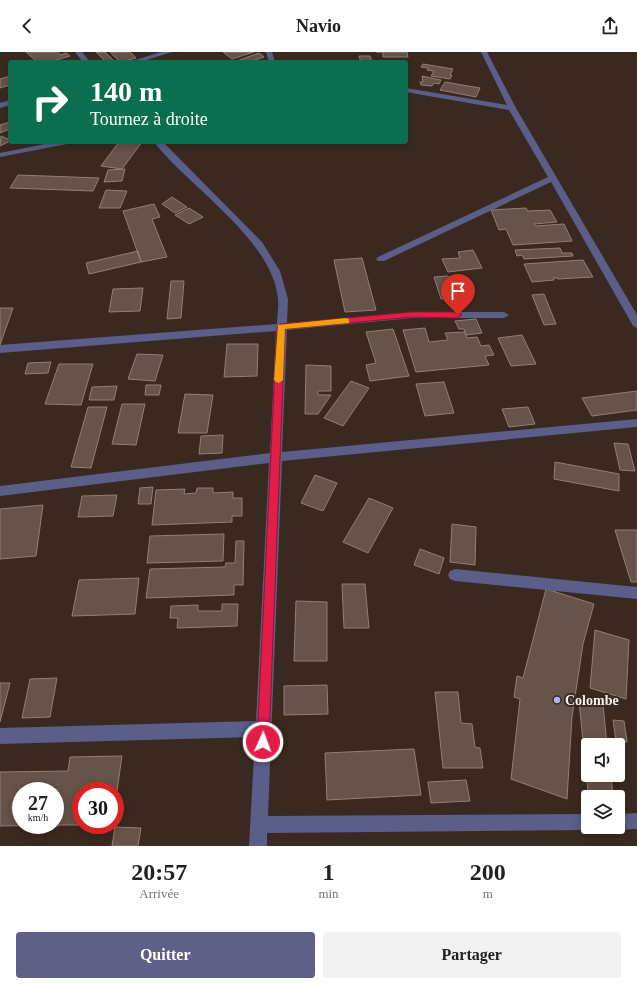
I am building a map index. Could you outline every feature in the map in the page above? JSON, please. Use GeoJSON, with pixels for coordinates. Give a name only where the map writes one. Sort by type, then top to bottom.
{"type":"FeatureCollection","features":[{"type":"Feature","properties":{"kind":"street"},"geometry":{"type":"LineString","coordinates":[[78,52],[85,60]]}},
{"type":"Feature","properties":{"kind":"street"},"geometry":{"type":"LineString","coordinates":[[139,60],[169,52]]}},
{"type":"Feature","properties":{"kind":"street"},"geometry":{"type":"LineString","coordinates":[[484,52],[512,108],[637,324]]}},
{"type":"Feature","properties":{"kind":"street"},"geometry":{"type":"LineString","coordinates":[[408,90],[512,108]]}},
{"type":"Feature","properties":{"kind":"street"},"geometry":{"type":"LineString","coordinates":[[0,155],[57,144]]}},
{"type":"Feature","properties":{"kind":"street"},"geometry":{"type":"LineString","coordinates":[[160,144],[259,244],[275,272],[283,299],[258,846]]}},
{"type":"Feature","properties":{"kind":"street"},"geometry":{"type":"LineString","coordinates":[[381,259],[553,178]]}},
{"type":"Feature","properties":{"kind":"street"},"geometry":{"type":"LineString","coordinates":[[0,349],[412,315],[504,315]]}},
{"type":"Feature","properties":{"kind":"street"},"geometry":{"type":"LineString","coordinates":[[0,492],[275,457],[637,423]]}},
{"type":"Feature","properties":{"kind":"street"},"geometry":{"type":"LineString","coordinates":[[454,575],[637,593]]}},
{"type":"Feature","properties":{"kind":"street"},"geometry":{"type":"LineString","coordinates":[[0,736],[264,729]]}},
{"type":"Feature","properties":{"kind":"street"},"geometry":{"type":"LineString","coordinates":[[625,822],[637,821]]}},
{"type":"Feature","properties":{"kind":"street"},"geometry":{"type":"LineString","coordinates":[[259,825],[581,822]]}},
{"type":"Feature","properties":{"kind":"building"},"geometry":{"type":"Polygon","coordinates":[[[26,52],[58,52],[60,55],[66,53],[70,56],[56,60],[35,60],[26,52]]]}},
{"type":"Feature","properties":{"kind":"building"},"geometry":{"type":"Polygon","coordinates":[[[96,52],[105,52],[113,60],[104,60],[96,52]]]}},
{"type":"Feature","properties":{"kind":"building"},"geometry":{"type":"Polygon","coordinates":[[[110,52],[130,52],[136,58],[128,60],[118,60],[110,52]]]}},
{"type":"Feature","properties":{"kind":"building"},"geometry":{"type":"Polygon","coordinates":[[[223,52],[254,52],[232,59],[223,52]]]}},
{"type":"Feature","properties":{"kind":"building"},"geometry":{"type":"Polygon","coordinates":[[[383,52],[407,52],[408,57],[383,57],[383,52]]]}},
{"type":"Feature","properties":{"kind":"building"},"geometry":{"type":"Polygon","coordinates":[[[259,53],[264,57],[255,60],[240,60],[259,53]]]}},
{"type":"Feature","properties":{"kind":"building"},"geometry":{"type":"Polygon","coordinates":[[[359,56],[370,56],[371,60],[360,60],[359,56]]]}},
{"type":"Feature","properties":{"kind":"building"},"geometry":{"type":"Polygon","coordinates":[[[423,64],[453,69],[450,75],[452,75],[450,79],[431,76],[434,71],[421,67],[423,64]]]}},
{"type":"Feature","properties":{"kind":"building"},"geometry":{"type":"Polygon","coordinates":[[[422,76],[441,80],[439,84],[434,83],[432,86],[421,85],[420,82],[423,82],[422,76]]]}},
{"type":"Feature","properties":{"kind":"building"},"geometry":{"type":"Polygon","coordinates":[[[8,77],[8,86],[0,88],[0,79],[8,77]]]}},
{"type":"Feature","properties":{"kind":"building"},"geometry":{"type":"Polygon","coordinates":[[[445,82],[480,88],[476,97],[440,90],[445,82]]]}},
{"type":"Feature","properties":{"kind":"building"},"geometry":{"type":"Polygon","coordinates":[[[8,123],[8,130],[0,133],[0,125],[8,123]]]}},
{"type":"Feature","properties":{"kind":"building"},"geometry":{"type":"Polygon","coordinates":[[[1,136],[8,139],[8,142],[0,146],[1,136]]]}},
{"type":"Feature","properties":{"kind":"building"},"geometry":{"type":"Polygon","coordinates":[[[118,144],[141,144],[122,169],[101,166],[118,144]]]}},
{"type":"Feature","properties":{"kind":"building"},"geometry":{"type":"Polygon","coordinates":[[[125,169],[122,181],[104,182],[108,170],[125,169]]]}},
{"type":"Feature","properties":{"kind":"building"},"geometry":{"type":"Polygon","coordinates":[[[18,175],[99,178],[93,191],[10,188],[18,175]]]}},
{"type":"Feature","properties":{"kind":"building"},"geometry":{"type":"Polygon","coordinates":[[[106,190],[127,191],[120,208],[99,208],[106,190]]]}},
{"type":"Feature","properties":{"kind":"building"},"geometry":{"type":"Polygon","coordinates":[[[172,197],[187,207],[175,213],[162,204],[172,197]]]}},
{"type":"Feature","properties":{"kind":"building"},"geometry":{"type":"Polygon","coordinates":[[[154,204],[160,217],[152,219],[167,257],[141,262],[123,211],[154,204]]]}},
{"type":"Feature","properties":{"kind":"building"},"geometry":{"type":"Polygon","coordinates":[[[189,208],[203,217],[189,224],[175,215],[189,208]]]}},
{"type":"Feature","properties":{"kind":"building"},"geometry":{"type":"Polygon","coordinates":[[[526,208],[528,211],[550,210],[557,222],[534,224],[535,226],[564,224],[572,241],[513,245],[506,229],[499,230],[491,210],[526,208]]]}},
{"type":"Feature","properties":{"kind":"building"},"geometry":{"type":"Polygon","coordinates":[[[560,248],[562,253],[572,253],[573,256],[524,259],[522,255],[517,256],[515,250],[560,248]]]}},
{"type":"Feature","properties":{"kind":"building"},"geometry":{"type":"Polygon","coordinates":[[[473,250],[482,268],[448,272],[442,259],[460,258],[458,252],[473,250]]]}},
{"type":"Feature","properties":{"kind":"building"},"geometry":{"type":"Polygon","coordinates":[[[138,251],[141,262],[89,274],[86,263],[138,251]]]}},
{"type":"Feature","properties":{"kind":"building"},"geometry":{"type":"Polygon","coordinates":[[[362,258],[376,310],[345,312],[334,260],[362,258]]]}},
{"type":"Feature","properties":{"kind":"building"},"geometry":{"type":"Polygon","coordinates":[[[583,260],[593,277],[553,278],[554,280],[532,282],[524,264],[583,260]]]}},
{"type":"Feature","properties":{"kind":"building"},"geometry":{"type":"Polygon","coordinates":[[[448,276],[450,281],[453,281],[454,284],[460,284],[465,297],[441,299],[434,277],[448,276]]]}},
{"type":"Feature","properties":{"kind":"building"},"geometry":{"type":"Polygon","coordinates":[[[171,281],[184,281],[181,318],[167,319],[171,281]]]}},
{"type":"Feature","properties":{"kind":"building"},"geometry":{"type":"Polygon","coordinates":[[[143,288],[140,311],[109,312],[113,289],[143,288]]]}},
{"type":"Feature","properties":{"kind":"building"},"geometry":{"type":"Polygon","coordinates":[[[544,294],[556,324],[544,325],[532,295],[544,294]]]}},
{"type":"Feature","properties":{"kind":"building"},"geometry":{"type":"Polygon","coordinates":[[[0,308],[13,308],[0,345],[0,308]]]}},
{"type":"Feature","properties":{"kind":"building"},"geometry":{"type":"Polygon","coordinates":[[[476,319],[482,333],[466,335],[464,329],[459,329],[455,321],[476,319]]]}},
{"type":"Feature","properties":{"kind":"building"},"geometry":{"type":"Polygon","coordinates":[[[425,328],[429,342],[448,340],[445,333],[465,332],[467,338],[477,337],[481,346],[489,345],[494,355],[485,356],[489,365],[416,372],[403,330],[425,328]]]}},
{"type":"Feature","properties":{"kind":"building"},"geometry":{"type":"Polygon","coordinates":[[[393,329],[409,376],[370,381],[366,365],[376,363],[366,332],[393,329]]]}},
{"type":"Feature","properties":{"kind":"building"},"geometry":{"type":"Polygon","coordinates":[[[522,335],[536,364],[511,366],[498,338],[522,335]]]}},
{"type":"Feature","properties":{"kind":"building"},"geometry":{"type":"Polygon","coordinates":[[[227,344],[258,344],[257,376],[224,377],[227,344]]]}},
{"type":"Feature","properties":{"kind":"building"},"geometry":{"type":"Polygon","coordinates":[[[137,354],[163,355],[155,381],[128,379],[137,354]]]}},
{"type":"Feature","properties":{"kind":"building"},"geometry":{"type":"Polygon","coordinates":[[[51,362],[48,373],[25,374],[28,363],[51,362]]]}},
{"type":"Feature","properties":{"kind":"building"},"geometry":{"type":"Polygon","coordinates":[[[59,364],[93,364],[81,405],[45,404],[59,364]]]}},
{"type":"Feature","properties":{"kind":"building"},"geometry":{"type":"Polygon","coordinates":[[[306,365],[331,366],[331,391],[318,391],[318,395],[331,395],[318,414],[305,414],[306,365]]]}},
{"type":"Feature","properties":{"kind":"building"},"geometry":{"type":"Polygon","coordinates":[[[351,381],[369,388],[343,426],[324,418],[351,381]]]}},
{"type":"Feature","properties":{"kind":"building"},"geometry":{"type":"Polygon","coordinates":[[[444,382],[454,413],[425,416],[416,384],[444,382]]]}},
{"type":"Feature","properties":{"kind":"building"},"geometry":{"type":"Polygon","coordinates":[[[146,385],[161,385],[159,395],[145,395],[146,385]]]}},
{"type":"Feature","properties":{"kind":"building"},"geometry":{"type":"Polygon","coordinates":[[[117,386],[114,400],[89,400],[92,387],[117,386]]]}},
{"type":"Feature","properties":{"kind":"building"},"geometry":{"type":"Polygon","coordinates":[[[637,391],[637,410],[592,416],[582,398],[637,391]]]}},
{"type":"Feature","properties":{"kind":"building"},"geometry":{"type":"Polygon","coordinates":[[[185,394],[213,395],[207,433],[178,433],[185,394]]]}},
{"type":"Feature","properties":{"kind":"building"},"geometry":{"type":"Polygon","coordinates":[[[122,404],[145,404],[136,445],[112,444],[122,404]]]}},
{"type":"Feature","properties":{"kind":"building"},"geometry":{"type":"Polygon","coordinates":[[[88,407],[107,407],[91,468],[71,467],[88,407]]]}},
{"type":"Feature","properties":{"kind":"building"},"geometry":{"type":"Polygon","coordinates":[[[528,407],[535,424],[509,427],[502,409],[528,407]]]}},
{"type":"Feature","properties":{"kind":"building"},"geometry":{"type":"Polygon","coordinates":[[[223,435],[222,453],[199,454],[201,436],[223,435]]]}},
{"type":"Feature","properties":{"kind":"building"},"geometry":{"type":"Polygon","coordinates":[[[614,443],[628,444],[635,471],[620,470],[614,443]]]}},
{"type":"Feature","properties":{"kind":"building"},"geometry":{"type":"Polygon","coordinates":[[[555,462],[619,474],[619,491],[554,479],[555,462]]]}},
{"type":"Feature","properties":{"kind":"building"},"geometry":{"type":"Polygon","coordinates":[[[315,475],[337,483],[323,511],[301,503],[315,475]]]}},
{"type":"Feature","properties":{"kind":"building"},"geometry":{"type":"Polygon","coordinates":[[[153,487],[151,504],[138,504],[140,488],[153,487]]]}},
{"type":"Feature","properties":{"kind":"building"},"geometry":{"type":"Polygon","coordinates":[[[197,488],[213,488],[213,493],[233,492],[233,498],[242,498],[242,516],[232,516],[232,522],[152,525],[156,490],[185,489],[184,494],[196,493],[197,488]]]}},
{"type":"Feature","properties":{"kind":"building"},"geometry":{"type":"Polygon","coordinates":[[[117,495],[113,516],[78,517],[82,496],[117,495]]]}},
{"type":"Feature","properties":{"kind":"building"},"geometry":{"type":"Polygon","coordinates":[[[369,498],[393,508],[368,553],[343,542],[369,498]]]}},
{"type":"Feature","properties":{"kind":"building"},"geometry":{"type":"Polygon","coordinates":[[[43,505],[36,556],[0,559],[0,509],[43,505]]]}},
{"type":"Feature","properties":{"kind":"building"},"geometry":{"type":"Polygon","coordinates":[[[452,524],[476,527],[475,565],[450,562],[452,524]]]}},
{"type":"Feature","properties":{"kind":"building"},"geometry":{"type":"Polygon","coordinates":[[[615,530],[637,530],[637,582],[631,582],[615,530]]]}},
{"type":"Feature","properties":{"kind":"building"},"geometry":{"type":"Polygon","coordinates":[[[224,534],[223,561],[147,563],[150,536],[224,534]]]}},
{"type":"Feature","properties":{"kind":"building"},"geometry":{"type":"Polygon","coordinates":[[[236,541],[244,541],[243,585],[234,585],[234,595],[146,598],[150,569],[225,567],[226,563],[235,563],[236,541]]]}},
{"type":"Feature","properties":{"kind":"building"},"geometry":{"type":"Polygon","coordinates":[[[420,549],[444,558],[439,574],[414,565],[420,549]]]}},
{"type":"Feature","properties":{"kind":"building"},"geometry":{"type":"Polygon","coordinates":[[[139,578],[135,614],[72,616],[79,580],[139,578]]]}},
{"type":"Feature","properties":{"kind":"building"},"geometry":{"type":"Polygon","coordinates":[[[342,584],[365,584],[369,628],[344,628],[342,584]]]}},
{"type":"Feature","properties":{"kind":"building"},"geometry":{"type":"Polygon","coordinates":[[[546,589],[594,604],[583,644],[572,717],[567,799],[511,779],[520,699],[514,697],[517,676],[523,678],[546,589]]]}},
{"type":"Feature","properties":{"kind":"building"},"geometry":{"type":"Polygon","coordinates":[[[296,601],[327,602],[327,661],[294,661],[296,601]]]}},
{"type":"Feature","properties":{"kind":"building"},"geometry":{"type":"Polygon","coordinates":[[[222,604],[238,604],[237,626],[177,628],[178,618],[170,618],[171,606],[198,605],[198,611],[222,611],[222,604]]]}},
{"type":"Feature","properties":{"kind":"building"},"geometry":{"type":"Polygon","coordinates":[[[595,630],[629,640],[626,699],[590,688],[595,630]]]}},
{"type":"Feature","properties":{"kind":"building"},"geometry":{"type":"Polygon","coordinates":[[[57,678],[50,717],[22,718],[30,679],[57,678]]]}},
{"type":"Feature","properties":{"kind":"building"},"geometry":{"type":"Polygon","coordinates":[[[0,683],[10,683],[0,722],[0,683]]]}},
{"type":"Feature","properties":{"kind":"building"},"geometry":{"type":"Polygon","coordinates":[[[327,685],[328,714],[284,715],[284,686],[327,685]]]}},
{"type":"Feature","properties":{"kind":"building"},"geometry":{"type":"Polygon","coordinates":[[[435,692],[458,692],[461,723],[472,724],[475,747],[480,748],[483,768],[443,768],[435,692]]]}},
{"type":"Feature","properties":{"kind":"building"},"geometry":{"type":"Polygon","coordinates":[[[579,701],[603,704],[606,738],[583,738],[579,701]]]}},
{"type":"Feature","properties":{"kind":"building"},"geometry":{"type":"Polygon","coordinates":[[[613,720],[624,721],[627,742],[625,742],[625,738],[616,738],[613,720]]]}},
{"type":"Feature","properties":{"kind":"building"},"geometry":{"type":"Polygon","coordinates":[[[414,749],[421,795],[327,800],[325,753],[414,749]]]}},
{"type":"Feature","properties":{"kind":"building"},"geometry":{"type":"Polygon","coordinates":[[[122,756],[118,782],[72,782],[72,825],[64,825],[64,782],[12,782],[12,826],[0,826],[0,772],[68,771],[70,757],[122,756]]]}},
{"type":"Feature","properties":{"kind":"building"},"geometry":{"type":"Polygon","coordinates":[[[466,780],[470,801],[431,803],[428,782],[466,780]]]}},
{"type":"Feature","properties":{"kind":"building"},"geometry":{"type":"Polygon","coordinates":[[[587,782],[612,782],[612,790],[588,790],[587,782]]]}},
{"type":"Feature","properties":{"kind":"building"},"geometry":{"type":"Polygon","coordinates":[[[124,827],[141,828],[138,846],[112,846],[114,834],[124,834],[124,827]]]}},
{"type":"Feature","properties":{"kind":"slow traffic"},"geometry":{"type":"LineString","coordinates":[[279,380],[281,327],[346,321]]}},
{"type":"Feature","properties":{"kind":"place","name":"Colombe"},"geometry":{"type":"Point","coordinates":[557,700]}},
{"type":"Feature","properties":{"kind":"route"},"geometry":{"type":"LineString","coordinates":[[263,742],[281,327],[412,315],[458,315]]}}]}
